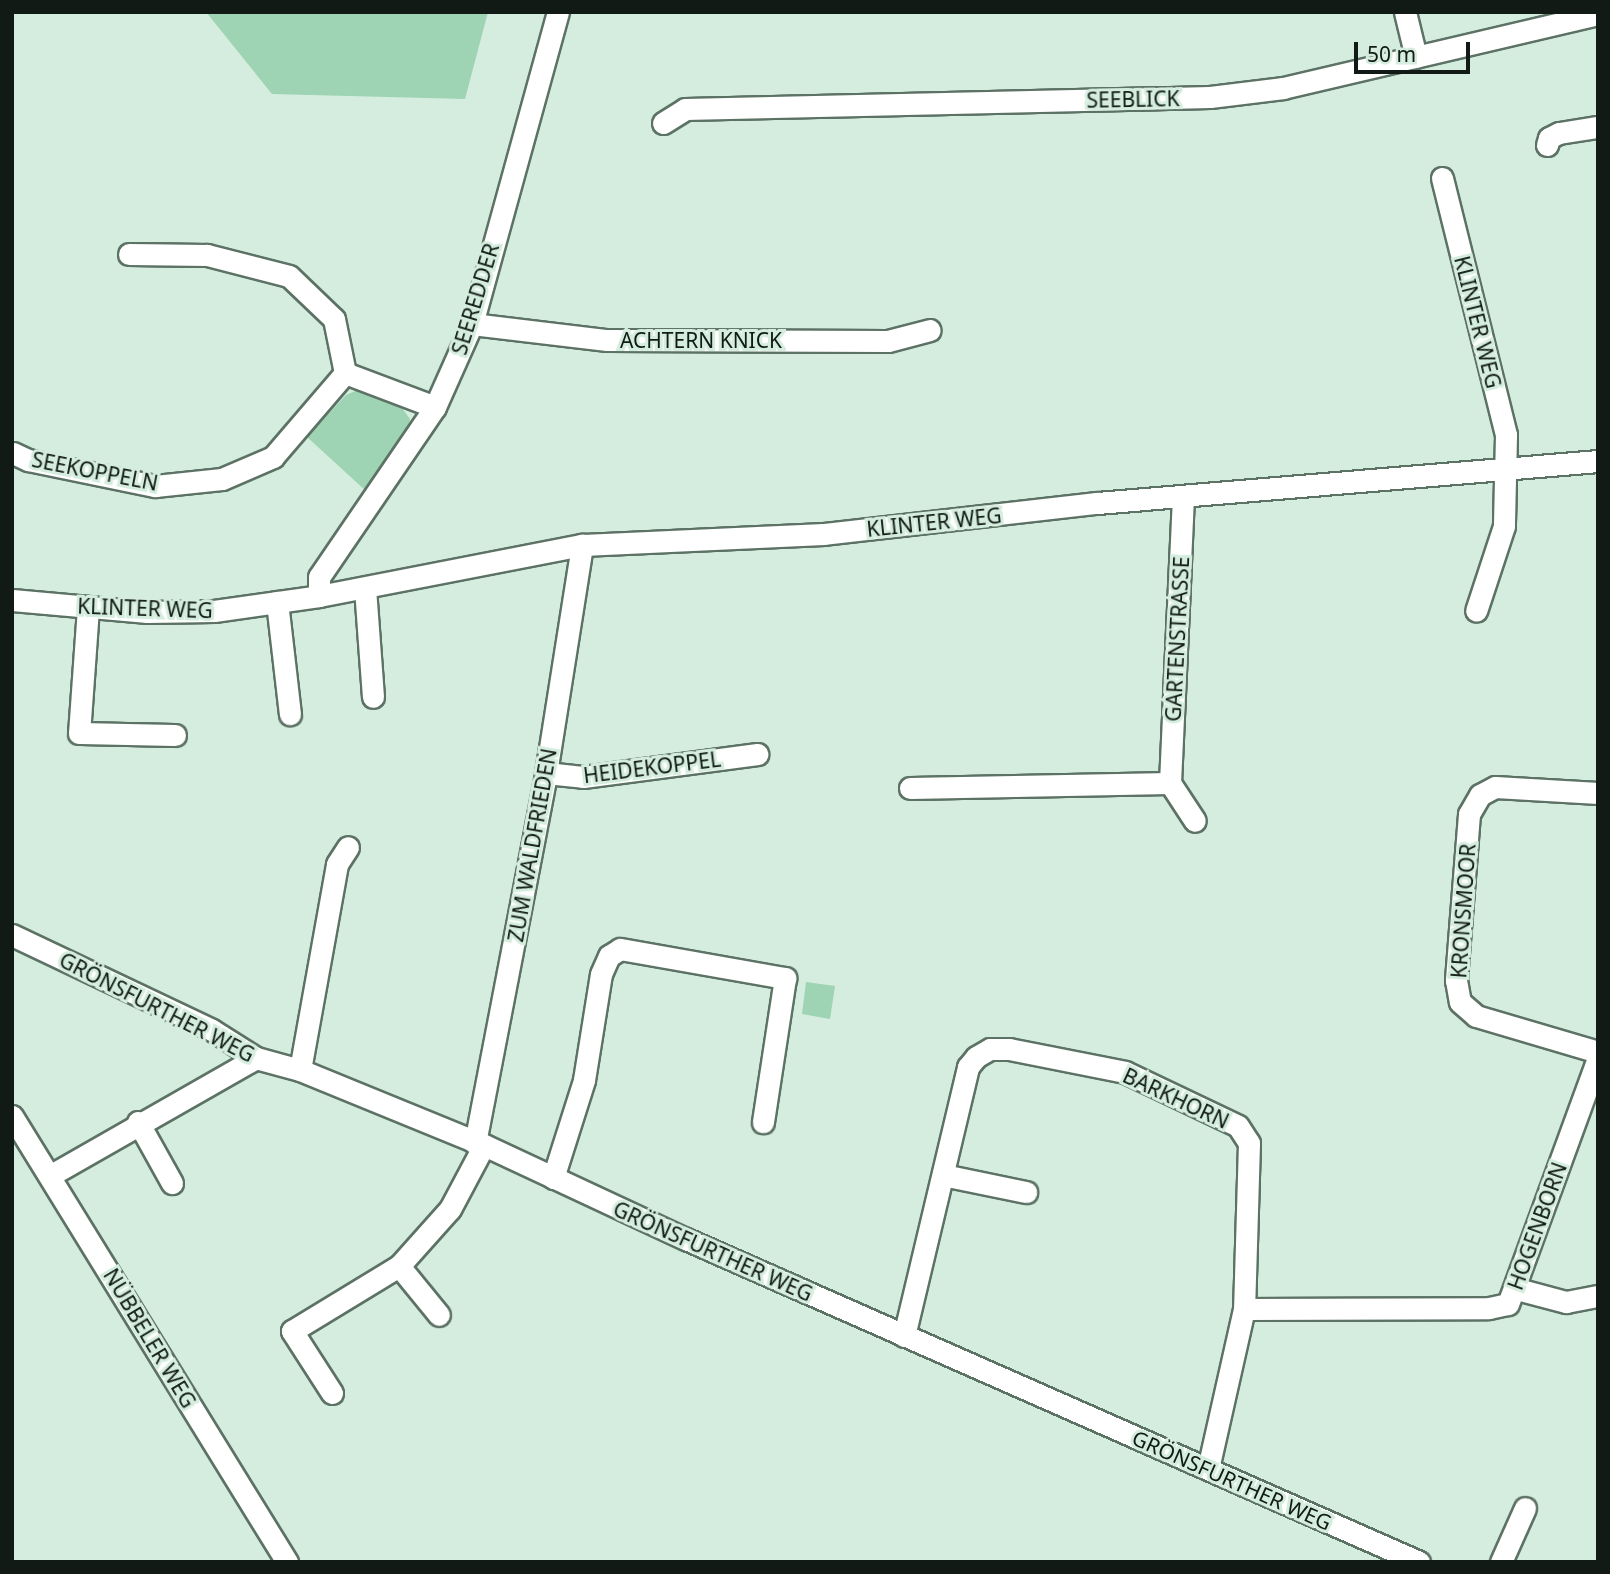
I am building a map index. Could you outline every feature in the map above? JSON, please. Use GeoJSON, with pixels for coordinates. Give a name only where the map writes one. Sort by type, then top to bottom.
{"type":"FeatureCollection","features":[{"type":"Feature","properties":{"kind":"street","name":"SEEREDDER"},"geometry":{"type":"LineString","coordinates":[[319,596],[319,577],[435,407],[472,324],[533,89],[558,12]]}},
{"type":"Feature","properties":{"kind":"street"},"geometry":{"type":"LineString","coordinates":[[1405,12],[1416,57]]}},
{"type":"Feature","properties":{"kind":"street","name":"SEEBLICK"},"geometry":{"type":"LineString","coordinates":[[663,123],[685,109],[1210,97],[1283,88],[1598,15]]}},
{"type":"Feature","properties":{"kind":"street"},"geometry":{"type":"LineString","coordinates":[[1547,145],[1549,138],[1559,133],[1598,127]]}},
{"type":"Feature","properties":{"kind":"street","name":"KLINTER WEG"},"geometry":{"type":"LineString","coordinates":[[1442,178],[1506,435],[1504,467]]}},
{"type":"Feature","properties":{"kind":"street"},"geometry":{"type":"LineString","coordinates":[[129,254],[207,255],[289,276],[334,319],[345,373],[435,407]]}},
{"type":"Feature","properties":{"kind":"street","name":"ACHTERN KNICK"},"geometry":{"type":"LineString","coordinates":[[472,324],[621,340],[888,341],[930,330]]}},
{"type":"Feature","properties":{"kind":"street","name":"SEEKOPPELN"},"geometry":{"type":"LineString","coordinates":[[13,453],[28,460],[155,486],[222,479],[273,457],[345,373]]}},
{"type":"Feature","properties":{"kind":"street","name":"KLINTER WEG"},"geometry":{"type":"LineString","coordinates":[[12,600],[88,608],[214,611],[319,596],[582,545],[824,534],[1183,496],[1598,461]]}},
{"type":"Feature","properties":{"kind":"street"},"geometry":{"type":"LineString","coordinates":[[1476,611],[1504,526],[1504,467]]}},
{"type":"Feature","properties":{"kind":"street","name":"GARTENSTRASSE"},"geometry":{"type":"LineString","coordinates":[[1170,783],[1183,496]]}},
{"type":"Feature","properties":{"kind":"street","name":"ZUM WALDFRIEDEN"},"geometry":{"type":"LineString","coordinates":[[332,1393],[292,1331],[399,1266],[450,1209],[479,1144],[547,773],[582,545]]}},
{"type":"Feature","properties":{"kind":"street"},"geometry":{"type":"LineString","coordinates":[[365,587],[373,697]]}},
{"type":"Feature","properties":{"kind":"street"},"geometry":{"type":"LineString","coordinates":[[278,602],[290,714]]}},
{"type":"Feature","properties":{"kind":"street"},"geometry":{"type":"LineString","coordinates":[[88,608],[79,733],[175,735]]}},
{"type":"Feature","properties":{"kind":"street","name":"HEIDEKOPPEL"},"geometry":{"type":"LineString","coordinates":[[547,773],[583,777],[757,754]]}},
{"type":"Feature","properties":{"kind":"street"},"geometry":{"type":"LineString","coordinates":[[911,788],[1170,783],[1195,821]]}},
{"type":"Feature","properties":{"kind":"street","name":"KRONSMOOR"},"geometry":{"type":"LineString","coordinates":[[1598,793],[1495,787],[1480,795],[1469,814],[1456,980],[1460,1002],[1476,1016],[1598,1055]]}},
{"type":"Feature","properties":{"kind":"street"},"geometry":{"type":"LineString","coordinates":[[300,1070],[337,864],[348,847]]}},
{"type":"Feature","properties":{"kind":"street","name":"GRÖNSFURTHER WEG"},"geometry":{"type":"LineString","coordinates":[[12,935],[212,1030],[256,1058],[300,1070],[479,1144],[904,1336],[1419,1562]]}},
{"type":"Feature","properties":{"kind":"street"},"geometry":{"type":"LineString","coordinates":[[553,1178],[583,1080],[601,974],[609,956],[620,950],[785,978],[763,1122]]}},
{"type":"Feature","properties":{"kind":"street","name":"BARKHORN"},"geometry":{"type":"LineString","coordinates":[[904,1336],[968,1067],[976,1057],[990,1049],[1009,1049],[1125,1072],[1238,1126],[1249,1143],[1244,1309],[1208,1469]]}},
{"type":"Feature","properties":{"kind":"street","name":"HOGENBORN"},"geometry":{"type":"LineString","coordinates":[[1244,1309],[1489,1308],[1508,1304],[1517,1289],[1598,1055]]}},
{"type":"Feature","properties":{"kind":"street"},"geometry":{"type":"LineString","coordinates":[[51,1175],[138,1122],[256,1058]]}},
{"type":"Feature","properties":{"kind":"street","name":"NÜBBELER WEG"},"geometry":{"type":"LineString","coordinates":[[12,1116],[20,1141],[51,1175],[287,1562]]}},
{"type":"Feature","properties":{"kind":"street"},"geometry":{"type":"LineString","coordinates":[[138,1122],[172,1184]]}},
{"type":"Feature","properties":{"kind":"street"},"geometry":{"type":"LineString","coordinates":[[943,1175],[1026,1192]]}},
{"type":"Feature","properties":{"kind":"street"},"geometry":{"type":"LineString","coordinates":[[399,1266],[439,1315]]}},
{"type":"Feature","properties":{"kind":"street"},"geometry":{"type":"LineString","coordinates":[[1517,1289],[1566,1302],[1598,1296]]}},
{"type":"Feature","properties":{"kind":"street"},"geometry":{"type":"LineString","coordinates":[[1501,1562],[1525,1507]]}},
{"type":"Feature","properties":{"kind":"green space"},"geometry":{"type":"Polygon","coordinates":[[[206,12],[488,12],[465,99],[272,94],[206,12]]]}},
{"type":"Feature","properties":{"kind":"green space"},"geometry":{"type":"Polygon","coordinates":[[[360,389],[399,404],[410,419],[408,435],[366,491],[307,437],[346,395],[360,389]]]}},
{"type":"Feature","properties":{"kind":"green space"},"geometry":{"type":"Polygon","coordinates":[[[806,982],[835,986],[830,1019],[802,1014],[806,982]]]}}]}
